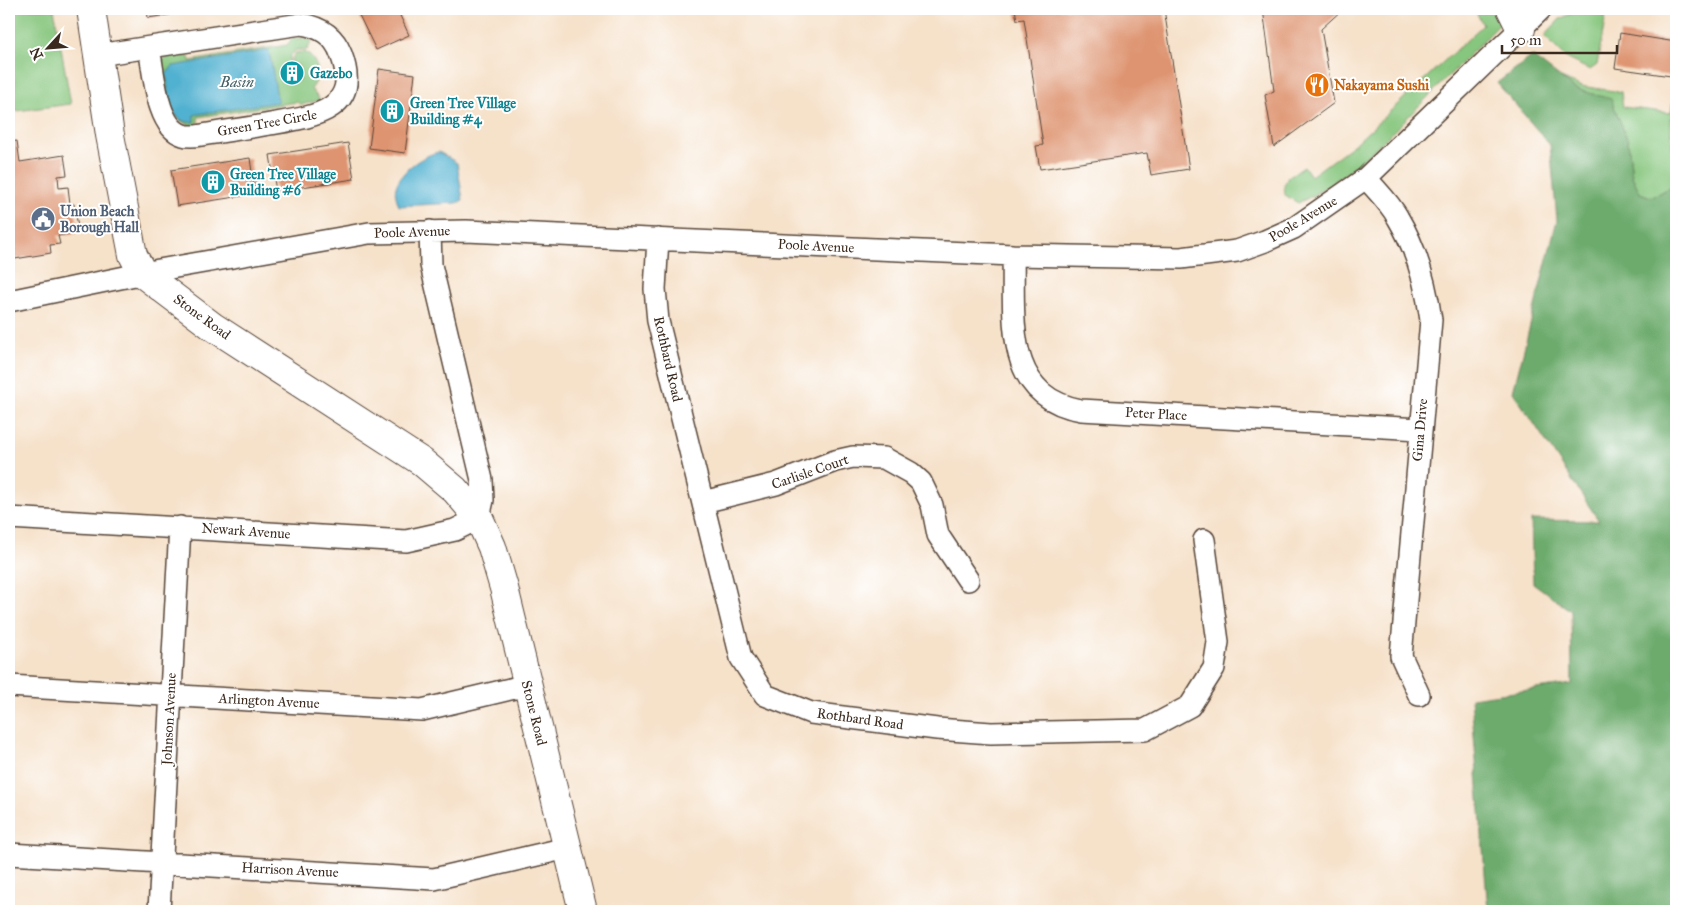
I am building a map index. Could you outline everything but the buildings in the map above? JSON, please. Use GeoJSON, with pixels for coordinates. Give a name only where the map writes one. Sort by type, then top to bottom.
{"type":"FeatureCollection","features":[{"type":"Feature","properties":{"kind":"main road","name":"Stone Road"},"geometry":{"type":"LineString","coordinates":[[91,9],[110,135],[133,255],[143,274],[212,326],[422,462],[455,490],[479,518],[494,555],[584,911]]}},
{"type":"Feature","properties":{"kind":"street","name":"Poole Avenue"},"geometry":{"type":"LineString","coordinates":[[9,302],[143,274],[369,233],[430,231],[1013,255],[1181,258],[1237,251],[1265,242],[1294,228],[1366,178],[1467,79],[1516,19],[1541,9]]}},
{"type":"Feature","properties":{"kind":"street","name":"Green Tree Circle"},"geometry":{"type":"LineString","coordinates":[[98,55],[301,24],[312,25],[331,36],[342,56],[346,79],[339,100],[325,112],[315,116],[202,135],[183,135],[170,127],[162,112],[149,48]]}},
{"type":"Feature","properties":{"kind":"street","name":"Gina Drive"},"geometry":{"type":"LineString","coordinates":[[1366,178],[1398,216],[1415,252],[1426,284],[1431,320],[1401,656],[1419,695]]}},
{"type":"Feature","properties":{"kind":"street"},"geometry":{"type":"LineString","coordinates":[[430,231],[431,265],[482,480],[483,500],[479,518]]}},
{"type":"Feature","properties":{"kind":"street","name":"Rothbard Road"},"geometry":{"type":"LineString","coordinates":[[658,239],[655,289],[658,321],[742,658],[764,695],[811,713],[937,729],[991,733],[1126,732],[1145,730],[1190,706],[1214,668],[1218,650],[1204,540]]}},
{"type":"Feature","properties":{"kind":"street","name":"Peter Place"},"geometry":{"type":"LineString","coordinates":[[1013,255],[1017,347],[1021,365],[1040,393],[1053,401],[1082,410],[1420,429]]}},
{"type":"Feature","properties":{"kind":"street","name":"Carlisle Court"},"geometry":{"type":"LineString","coordinates":[[703,502],[776,484],[835,461],[853,457],[884,458],[911,473],[921,482],[932,505],[938,535],[968,580]]}},
{"type":"Feature","properties":{"kind":"street","name":"Newark Avenue"},"geometry":{"type":"LineString","coordinates":[[9,518],[406,541],[455,530],[479,518]]}},
{"type":"Feature","properties":{"kind":"street","name":"Johnson Avenue"},"geometry":{"type":"LineString","coordinates":[[160,911],[180,527]]}},
{"type":"Feature","properties":{"kind":"street","name":"Arlington Avenue"},"geometry":{"type":"LineString","coordinates":[[9,686],[422,710],[527,685]]}},
{"type":"Feature","properties":{"kind":"street","name":"Harrison Avenue"},"geometry":{"type":"LineString","coordinates":[[9,854],[434,878],[567,848]]}},
{"type":"Feature","properties":{"kind":"green space"},"geometry":{"type":"Polygon","coordinates":[[[9,9],[54,9],[71,104],[9,112],[9,9]]]}},
{"type":"Feature","properties":{"kind":"green space"},"geometry":{"type":"Polygon","coordinates":[[[1483,9],[1497,9],[1501,16],[1499,25],[1391,134],[1347,172],[1315,194],[1298,203],[1285,195],[1284,185],[1288,177],[1304,166],[1311,176],[1357,142],[1483,25],[1476,12],[1483,9]]]}},
{"type":"Feature","properties":{"kind":"green space"},"geometry":{"type":"Polygon","coordinates":[[[1580,9],[1607,9],[1597,65],[1590,70],[1567,59],[1544,36],[1560,19],[1580,9]]]}},
{"type":"Feature","properties":{"kind":"green space","name":"Basin"},"geometry":{"type":"Polygon","coordinates":[[[302,38],[312,41],[307,50],[296,50],[290,56],[290,67],[284,68],[286,81],[300,79],[298,65],[292,66],[292,59],[295,53],[305,52],[316,64],[317,79],[311,89],[320,100],[301,105],[297,102],[198,117],[198,122],[195,126],[177,118],[172,111],[166,94],[162,65],[163,59],[173,53],[181,52],[189,57],[190,61],[287,45],[292,39],[302,38]]]}},
{"type":"Feature","properties":{"kind":"green space"},"geometry":{"type":"Polygon","coordinates":[[[1532,56],[1575,89],[1611,99],[1628,141],[1632,176],[1640,193],[1651,197],[1669,188],[1676,193],[1676,911],[1488,911],[1471,698],[1572,684],[1571,611],[1533,583],[1531,520],[1599,521],[1513,392],[1557,220],[1550,145],[1497,83],[1532,56]]]}},
{"type":"Feature","properties":{"kind":"green space"},"geometry":{"type":"Polygon","coordinates":[[[1561,78],[1580,86],[1621,92],[1623,107],[1671,113],[1673,100],[1676,99],[1676,119],[1670,118],[1676,193],[1669,188],[1651,197],[1640,193],[1632,176],[1628,141],[1611,100],[1575,89],[1561,78]]]}},
{"type":"Feature","properties":{"kind":"water","name":"Basin"},"geometry":{"type":"Polygon","coordinates":[[[269,50],[278,102],[194,115],[194,122],[185,122],[175,113],[169,98],[166,74],[173,66],[269,50]]]}},
{"type":"Feature","properties":{"kind":"water"},"geometry":{"type":"Polygon","coordinates":[[[439,152],[457,163],[463,200],[457,203],[399,206],[395,189],[403,175],[413,164],[426,156],[439,152]]]}},
{"type":"Feature","properties":{"kind":"place","name":"Gazebo"},"geometry":{"type":"Point","coordinates":[292,73]}},
{"type":"Feature","properties":{"kind":"place","name":"Nakayama Sushi"},"geometry":{"type":"Point","coordinates":[1317,85]}},
{"type":"Feature","properties":{"kind":"place","name":"Green Tree Village Building #4"},"geometry":{"type":"Point","coordinates":[392,111]}},
{"type":"Feature","properties":{"kind":"place","name":"Green Tree Village Building #6"},"geometry":{"type":"Point","coordinates":[213,182]}},
{"type":"Feature","properties":{"kind":"place","name":"Union Beach Borough Hall"},"geometry":{"type":"Point","coordinates":[43,219]}}]}
